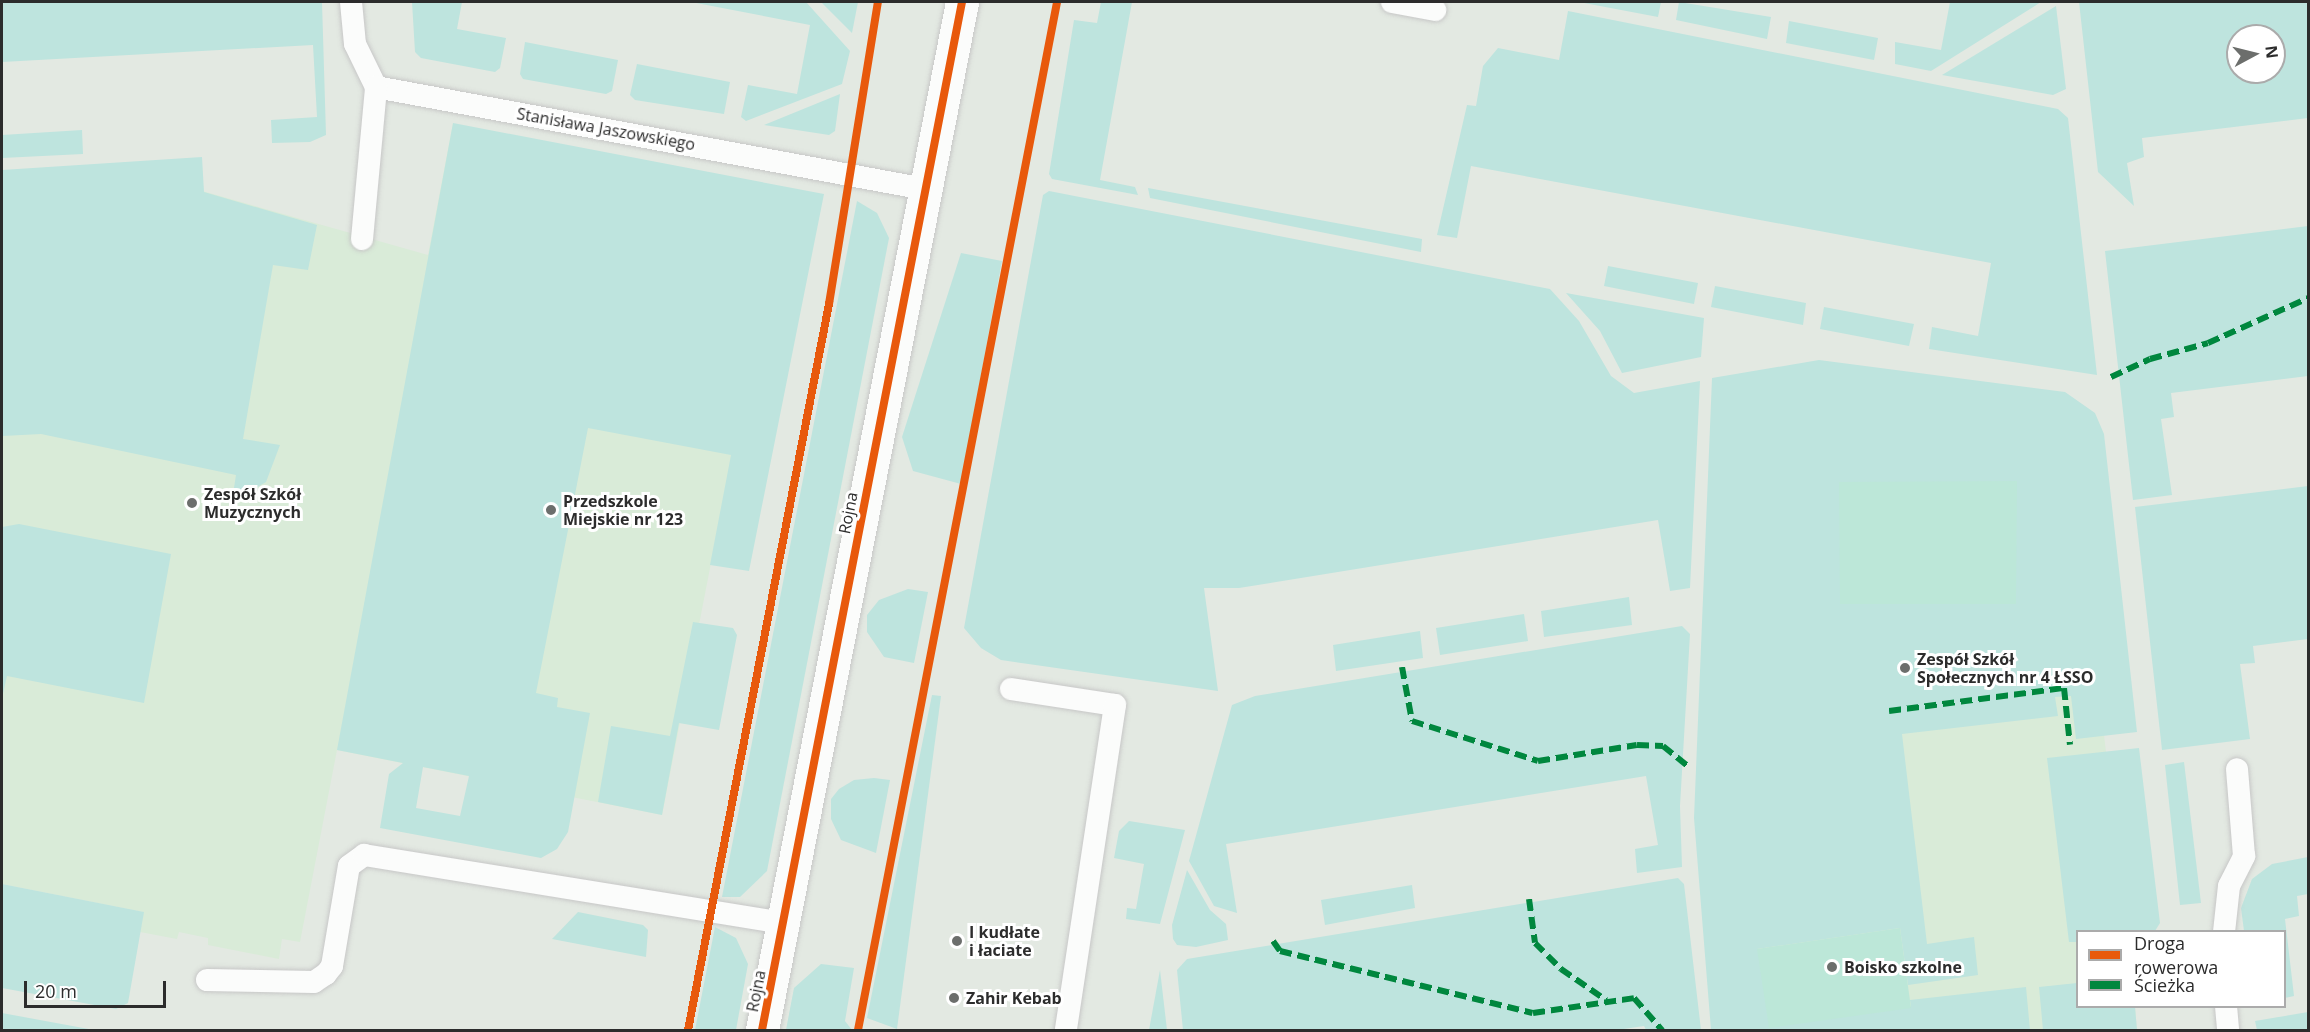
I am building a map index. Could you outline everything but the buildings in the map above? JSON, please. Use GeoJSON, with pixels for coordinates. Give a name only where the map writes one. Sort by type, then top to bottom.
{"type":"FeatureCollection","features":[{"type":"Feature","properties":{"kind":"street","name":"Rojna"},"geometry":{"type":"LineString","coordinates":[[762,1030],[962,2]]}},
{"type":"Feature","properties":{"kind":"lane"},"geometry":{"type":"LineString","coordinates":[[351,2],[355,44],[376,87],[362,239]]}},
{"type":"Feature","properties":{"kind":"lane"},"geometry":{"type":"LineString","coordinates":[[1392,2],[1435,10]]}},
{"type":"Feature","properties":{"kind":"lane","name":"Stanisława Jaszowskiego"},"geometry":{"type":"LineString","coordinates":[[376,87],[925,189]]}},
{"type":"Feature","properties":{"kind":"lane"},"geometry":{"type":"LineString","coordinates":[[1011,689],[1115,705],[1066,1030]]}},
{"type":"Feature","properties":{"kind":"lane"},"geometry":{"type":"LineString","coordinates":[[2224,930],[2229,886],[2244,856],[2236,769]]}},
{"type":"Feature","properties":{"kind":"lane"},"geometry":{"type":"LineString","coordinates":[[207,980],[314,982],[326,974],[332,966],[349,866],[364,855],[783,923]]}},
{"type":"Feature","properties":{"kind":"lane"},"geometry":{"type":"LineString","coordinates":[[2226,1008],[2229,1030]]}},
{"type":"Feature","properties":{"kind":"shaded area"},"geometry":{"type":"Polygon","coordinates":[[[2,2],[322,2],[326,135],[310,142],[272,143],[271,120],[317,117],[313,45],[2,62],[2,2]]]}},
{"type":"Feature","properties":{"kind":"shaded area"},"geometry":{"type":"Polygon","coordinates":[[[412,2],[462,2],[457,29],[506,38],[500,68],[495,72],[421,58],[415,52],[412,2]]]}},
{"type":"Feature","properties":{"kind":"shaded area"},"geometry":{"type":"Polygon","coordinates":[[[691,2],[806,2],[850,51],[842,84],[746,121],[741,117],[748,85],[797,94],[810,25],[691,2]]]}},
{"type":"Feature","properties":{"kind":"shaded area"},"geometry":{"type":"Polygon","coordinates":[[[821,2],[858,2],[852,33],[821,2]]]}},
{"type":"Feature","properties":{"kind":"shaded area"},"geometry":{"type":"Polygon","coordinates":[[[1101,2],[1132,2],[1100,180],[1135,187],[1138,195],[1052,179],[1049,174],[1074,20],[1097,23],[1101,2]]]}},
{"type":"Feature","properties":{"kind":"shaded area"},"geometry":{"type":"Polygon","coordinates":[[[1579,2],[1661,2],[1658,17],[1579,2]]]}},
{"type":"Feature","properties":{"kind":"shaded area"},"geometry":{"type":"Polygon","coordinates":[[[1679,2],[1771,17],[1767,39],[1676,20],[1679,2]]]}},
{"type":"Feature","properties":{"kind":"shaded area"},"geometry":{"type":"Polygon","coordinates":[[[1950,2],[2041,2],[1931,71],[1895,64],[1895,42],[1941,50],[1950,2]]]}},
{"type":"Feature","properties":{"kind":"shaded area"},"geometry":{"type":"Polygon","coordinates":[[[2079,2],[2308,2],[2308,118],[2142,138],[2144,157],[2127,163],[2134,206],[2098,172],[2079,2]]]}},
{"type":"Feature","properties":{"kind":"shaded area"},"geometry":{"type":"Polygon","coordinates":[[[2056,6],[2066,89],[2053,95],[1942,75],[2056,6]]]}},
{"type":"Feature","properties":{"kind":"shaded area"},"geometry":{"type":"Polygon","coordinates":[[[1568,11],[2058,109],[2068,118],[2097,375],[1929,349],[1932,327],[1978,336],[1991,263],[1471,166],[1457,238],[1437,235],[1467,105],[1476,106],[1483,66],[1498,48],[1559,60],[1568,11]]]}},
{"type":"Feature","properties":{"kind":"shaded area"},"geometry":{"type":"Polygon","coordinates":[[[1789,21],[1878,38],[1874,60],[1786,43],[1789,21]]]}},
{"type":"Feature","properties":{"kind":"shaded area"},"geometry":{"type":"Polygon","coordinates":[[[525,42],[618,60],[612,91],[606,94],[523,79],[520,74],[525,42]]]}},
{"type":"Feature","properties":{"kind":"shaded area"},"geometry":{"type":"Polygon","coordinates":[[[637,64],[730,82],[724,114],[635,100],[630,95],[637,64]]]}},
{"type":"Feature","properties":{"kind":"shaded area"},"geometry":{"type":"Polygon","coordinates":[[[840,94],[835,131],[829,135],[764,125],[840,94]]]}},
{"type":"Feature","properties":{"kind":"shaded area","name":"Zespół Szkół Muzycznych"},"geometry":{"type":"Polygon","coordinates":[[[453,123],[732,455],[662,815],[337,750],[300,942],[282,939],[279,959],[208,945],[208,938],[179,932],[177,939],[140,932],[143,912],[2,884],[2,192],[153,177],[428,255],[453,123]]]}},
{"type":"Feature","properties":{"kind":"shaded area","name":"Przedszkole Miejskie nr 123"},"geometry":{"type":"Polygon","coordinates":[[[453,123],[824,194],[749,571],[710,565],[731,455],[588,428],[536,693],[558,698],[557,707],[590,713],[568,832],[557,849],[541,858],[380,828],[389,774],[403,763],[337,750],[453,123]],[[423,767],[416,808],[460,816],[469,776],[423,767]]]}},
{"type":"Feature","properties":{"kind":"shaded area"},"geometry":{"type":"Polygon","coordinates":[[[82,130],[83,154],[2,158],[2,135],[82,130]]]}},
{"type":"Feature","properties":{"kind":"shaded area"},"geometry":{"type":"Polygon","coordinates":[[[202,157],[204,192],[317,225],[308,270],[273,265],[243,439],[280,445],[266,482],[249,492],[233,494],[236,475],[41,434],[2,436],[2,170],[202,157]]]}},
{"type":"Feature","properties":{"kind":"shaded area"},"geometry":{"type":"Polygon","coordinates":[[[1148,188],[1422,239],[1421,252],[1150,198],[1148,188]]]}},
{"type":"Feature","properties":{"kind":"shaded area"},"geometry":{"type":"Polygon","coordinates":[[[1049,191],[1550,289],[1579,321],[1611,376],[1634,393],[1700,381],[1690,588],[1670,591],[1658,520],[1239,588],[1204,588],[1218,691],[1001,660],[981,648],[964,628],[1043,195],[1049,191]]]}},
{"type":"Feature","properties":{"kind":"shaded area"},"geometry":{"type":"Polygon","coordinates":[[[857,201],[877,213],[889,238],[767,871],[740,897],[722,897],[857,201]]]}},
{"type":"Feature","properties":{"kind":"shaded area"},"geometry":{"type":"Polygon","coordinates":[[[2308,226],[2308,376],[2171,393],[2174,417],[2161,419],[2172,495],[2133,500],[2105,251],[2308,226]]]}},
{"type":"Feature","properties":{"kind":"shaded area"},"geometry":{"type":"Polygon","coordinates":[[[961,253],[1002,261],[961,484],[913,471],[902,437],[961,253]]]}},
{"type":"Feature","properties":{"kind":"shaded area"},"geometry":{"type":"Polygon","coordinates":[[[1608,266],[1698,283],[1694,304],[1604,286],[1608,266]]]}},
{"type":"Feature","properties":{"kind":"shaded area"},"geometry":{"type":"Polygon","coordinates":[[[1715,286],[1806,303],[1803,325],[1711,307],[1715,286]]]}},
{"type":"Feature","properties":{"kind":"shaded area"},"geometry":{"type":"Polygon","coordinates":[[[1566,293],[1704,318],[1701,357],[1622,373],[1600,331],[1566,293]]]}},
{"type":"Feature","properties":{"kind":"shaded area"},"geometry":{"type":"Polygon","coordinates":[[[1824,307],[1914,324],[1909,346],[1820,329],[1824,307]]]}},
{"type":"Feature","properties":{"kind":"shaded area","name":"Zespół Szkół Społecznych nr 4 ŁSSO"},"geometry":{"type":"Polygon","coordinates":[[[1819,360],[2065,392],[2095,413],[2104,434],[2137,732],[2076,739],[2071,696],[2055,697],[2058,716],[1902,734],[1927,944],[1974,937],[1978,975],[1908,985],[1900,928],[1757,949],[1911,1007],[1910,1000],[2026,987],[2030,1030],[1711,1030],[1694,818],[1712,378],[1819,360]]]}},
{"type":"Feature","properties":{"kind":"shaded area","name":"Zespół Szkół Społecznych nr 4 ŁSSO"},"geometry":{"type":"Polygon","coordinates":[[[1811,399],[2070,445],[2127,930],[2076,930],[2076,1008],[2135,1008],[2137,1030],[1734,1030],[1811,399]]]}},
{"type":"Feature","properties":{"kind":"shaded area"},"geometry":{"type":"Polygon","coordinates":[[[2017,481],[2016,604],[1840,604],[1839,482],[2017,481]]]}},
{"type":"Feature","properties":{"kind":"shaded area"},"geometry":{"type":"Polygon","coordinates":[[[2308,486],[2308,639],[2253,646],[2255,663],[2240,664],[2250,739],[2162,750],[2135,507],[2308,486]]]}},
{"type":"Feature","properties":{"kind":"shaded area"},"geometry":{"type":"Polygon","coordinates":[[[19,524],[171,554],[144,703],[7,676],[2,698],[2,527],[19,524]]]}},
{"type":"Feature","properties":{"kind":"shaded area"},"geometry":{"type":"Polygon","coordinates":[[[908,589],[928,592],[914,663],[884,657],[867,632],[867,615],[879,600],[908,589]]]}},
{"type":"Feature","properties":{"kind":"shaded area"},"geometry":{"type":"Polygon","coordinates":[[[1629,597],[1632,625],[1544,637],[1541,611],[1629,597]]]}},
{"type":"Feature","properties":{"kind":"shaded area"},"geometry":{"type":"Polygon","coordinates":[[[1524,614],[1528,641],[1440,655],[1436,628],[1524,614]]]}},
{"type":"Feature","properties":{"kind":"shaded area"},"geometry":{"type":"Polygon","coordinates":[[[693,622],[733,628],[737,635],[719,730],[679,723],[662,815],[598,802],[611,726],[670,736],[693,622]]]}},
{"type":"Feature","properties":{"kind":"shaded area"},"geometry":{"type":"Polygon","coordinates":[[[1682,626],[1690,634],[1680,806],[1682,867],[1637,873],[1635,849],[1658,845],[1646,776],[1226,844],[1237,913],[1214,906],[1189,861],[1232,705],[1255,696],[1682,626]]]}},
{"type":"Feature","properties":{"kind":"shaded area"},"geometry":{"type":"Polygon","coordinates":[[[1420,631],[1423,658],[1336,671],[1333,645],[1420,631]]]}},
{"type":"Feature","properties":{"kind":"shaded area"},"geometry":{"type":"Polygon","coordinates":[[[932,695],[941,696],[897,1029],[867,1018],[932,695]]]}},
{"type":"Feature","properties":{"kind":"shaded area"},"geometry":{"type":"Polygon","coordinates":[[[2139,748],[2160,923],[2156,930],[2076,930],[2076,942],[2069,942],[2047,758],[2139,748]]]}},
{"type":"Feature","properties":{"kind":"shaded area"},"geometry":{"type":"Polygon","coordinates":[[[2184,762],[2201,903],[2180,905],[2165,765],[2184,762]]]}},
{"type":"Feature","properties":{"kind":"shaded area"},"geometry":{"type":"Polygon","coordinates":[[[874,778],[890,780],[876,853],[841,840],[831,819],[831,799],[839,789],[854,780],[874,778]]]}},
{"type":"Feature","properties":{"kind":"shaded area"},"geometry":{"type":"Polygon","coordinates":[[[1129,821],[1185,830],[1160,924],[1126,919],[1127,908],[1136,909],[1144,864],[1114,858],[1119,831],[1129,821]]]}},
{"type":"Feature","properties":{"kind":"shaded area"},"geometry":{"type":"Polygon","coordinates":[[[2308,857],[2308,894],[2297,896],[2299,916],[2285,919],[2294,996],[2286,998],[2286,930],[2244,930],[2241,908],[2252,879],[2272,864],[2308,857]]]}},
{"type":"Feature","properties":{"kind":"shaded area"},"geometry":{"type":"Polygon","coordinates":[[[1187,870],[1210,910],[1226,924],[1228,940],[1196,947],[1177,945],[1173,939],[1172,925],[1187,870]]]}},
{"type":"Feature","properties":{"kind":"shaded area"},"geometry":{"type":"Polygon","coordinates":[[[1678,878],[1684,884],[1701,1030],[1646,1030],[1644,1026],[1617,1030],[1183,1030],[1177,970],[1187,959],[1678,878]]]}},
{"type":"Feature","properties":{"kind":"shaded area"},"geometry":{"type":"Polygon","coordinates":[[[2,884],[144,912],[128,1003],[116,1009],[2,988],[2,884]]]}},
{"type":"Feature","properties":{"kind":"shaded area"},"geometry":{"type":"Polygon","coordinates":[[[1412,885],[1415,908],[1325,925],[1321,900],[1412,885]]]}},
{"type":"Feature","properties":{"kind":"shaded area"},"geometry":{"type":"Polygon","coordinates":[[[578,912],[643,925],[648,930],[646,957],[552,939],[578,912]]]}},
{"type":"Feature","properties":{"kind":"shaded area"},"geometry":{"type":"Polygon","coordinates":[[[715,927],[736,938],[748,964],[736,1030],[695,1030],[715,927]]]}},
{"type":"Feature","properties":{"kind":"shaded area","name":"Boisko szkolne"},"geometry":{"type":"Polygon","coordinates":[[[1900,928],[1911,1008],[1769,1028],[1757,949],[1900,928]]]}},
{"type":"Feature","properties":{"kind":"shaded area"},"geometry":{"type":"Polygon","coordinates":[[[821,964],[854,968],[845,1021],[852,1030],[786,1030],[794,988],[821,964]]]}},
{"type":"Feature","properties":{"kind":"shaded area"},"geometry":{"type":"Polygon","coordinates":[[[1160,970],[1167,1030],[1149,1030],[1160,970]]]}},
{"type":"Feature","properties":{"kind":"shaded area"},"geometry":{"type":"Polygon","coordinates":[[[2076,983],[2076,1008],[2135,1008],[2137,1030],[2043,1030],[2039,987],[2076,983]]]}},
{"type":"Feature","properties":{"kind":"shaded area"},"geometry":{"type":"Polygon","coordinates":[[[2308,1012],[2308,1030],[2257,1030],[2255,1021],[2308,1012]]]}},
{"type":"Feature","properties":{"kind":"shaded area"},"geometry":{"type":"Polygon","coordinates":[[[2,1013],[94,1030],[2,1030],[2,1013]]]}},
{"type":"Feature","properties":{"kind":"marked path"},"geometry":{"type":"LineString","coordinates":[[2111,377],[2150,359],[2208,343],[2308,298]]}},
{"type":"Feature","properties":{"kind":"marked path"},"geometry":{"type":"LineString","coordinates":[[1402,667],[1412,721],[1538,761],[1637,745],[1663,746],[1688,766]]}},
{"type":"Feature","properties":{"kind":"marked path"},"geometry":{"type":"LineString","coordinates":[[1889,711],[2064,688],[2070,745]]}},
{"type":"Feature","properties":{"kind":"marked path"},"geometry":{"type":"LineString","coordinates":[[1529,899],[1535,943],[1561,969],[1606,1000]]}},
{"type":"Feature","properties":{"kind":"marked path"},"geometry":{"type":"LineString","coordinates":[[1273,941],[1280,951],[1533,1013],[1634,998],[1662,1030]]}},
{"type":"Feature","properties":{"kind":"cycle path"},"geometry":{"type":"LineString","coordinates":[[688,1030],[829,304],[878,2]]}},
{"type":"Feature","properties":{"kind":"cycle path"},"geometry":{"type":"LineString","coordinates":[[762,1030],[962,2]]}},
{"type":"Feature","properties":{"kind":"cycle path"},"geometry":{"type":"LineString","coordinates":[[858,1030],[1057,2]]}},
{"type":"Feature","properties":{"kind":"place","name":"Zespół Szkół Muzycznych"},"geometry":{"type":"Point","coordinates":[192,503]}},
{"type":"Feature","properties":{"kind":"place","name":"Przedszkole Miejskie nr 123"},"geometry":{"type":"Point","coordinates":[551,510]}},
{"type":"Feature","properties":{"kind":"place","name":"Zespół Szkół Społecznych nr 4 ŁSSO"},"geometry":{"type":"Point","coordinates":[1905,668]}},
{"type":"Feature","properties":{"kind":"place","name":"I kudłate i łaciate"},"geometry":{"type":"Point","coordinates":[957,941]}},
{"type":"Feature","properties":{"kind":"place","name":"Boisko szkolne"},"geometry":{"type":"Point","coordinates":[1832,967]}},
{"type":"Feature","properties":{"kind":"place","name":"Zahir Kebab"},"geometry":{"type":"Point","coordinates":[954,998]}}]}
